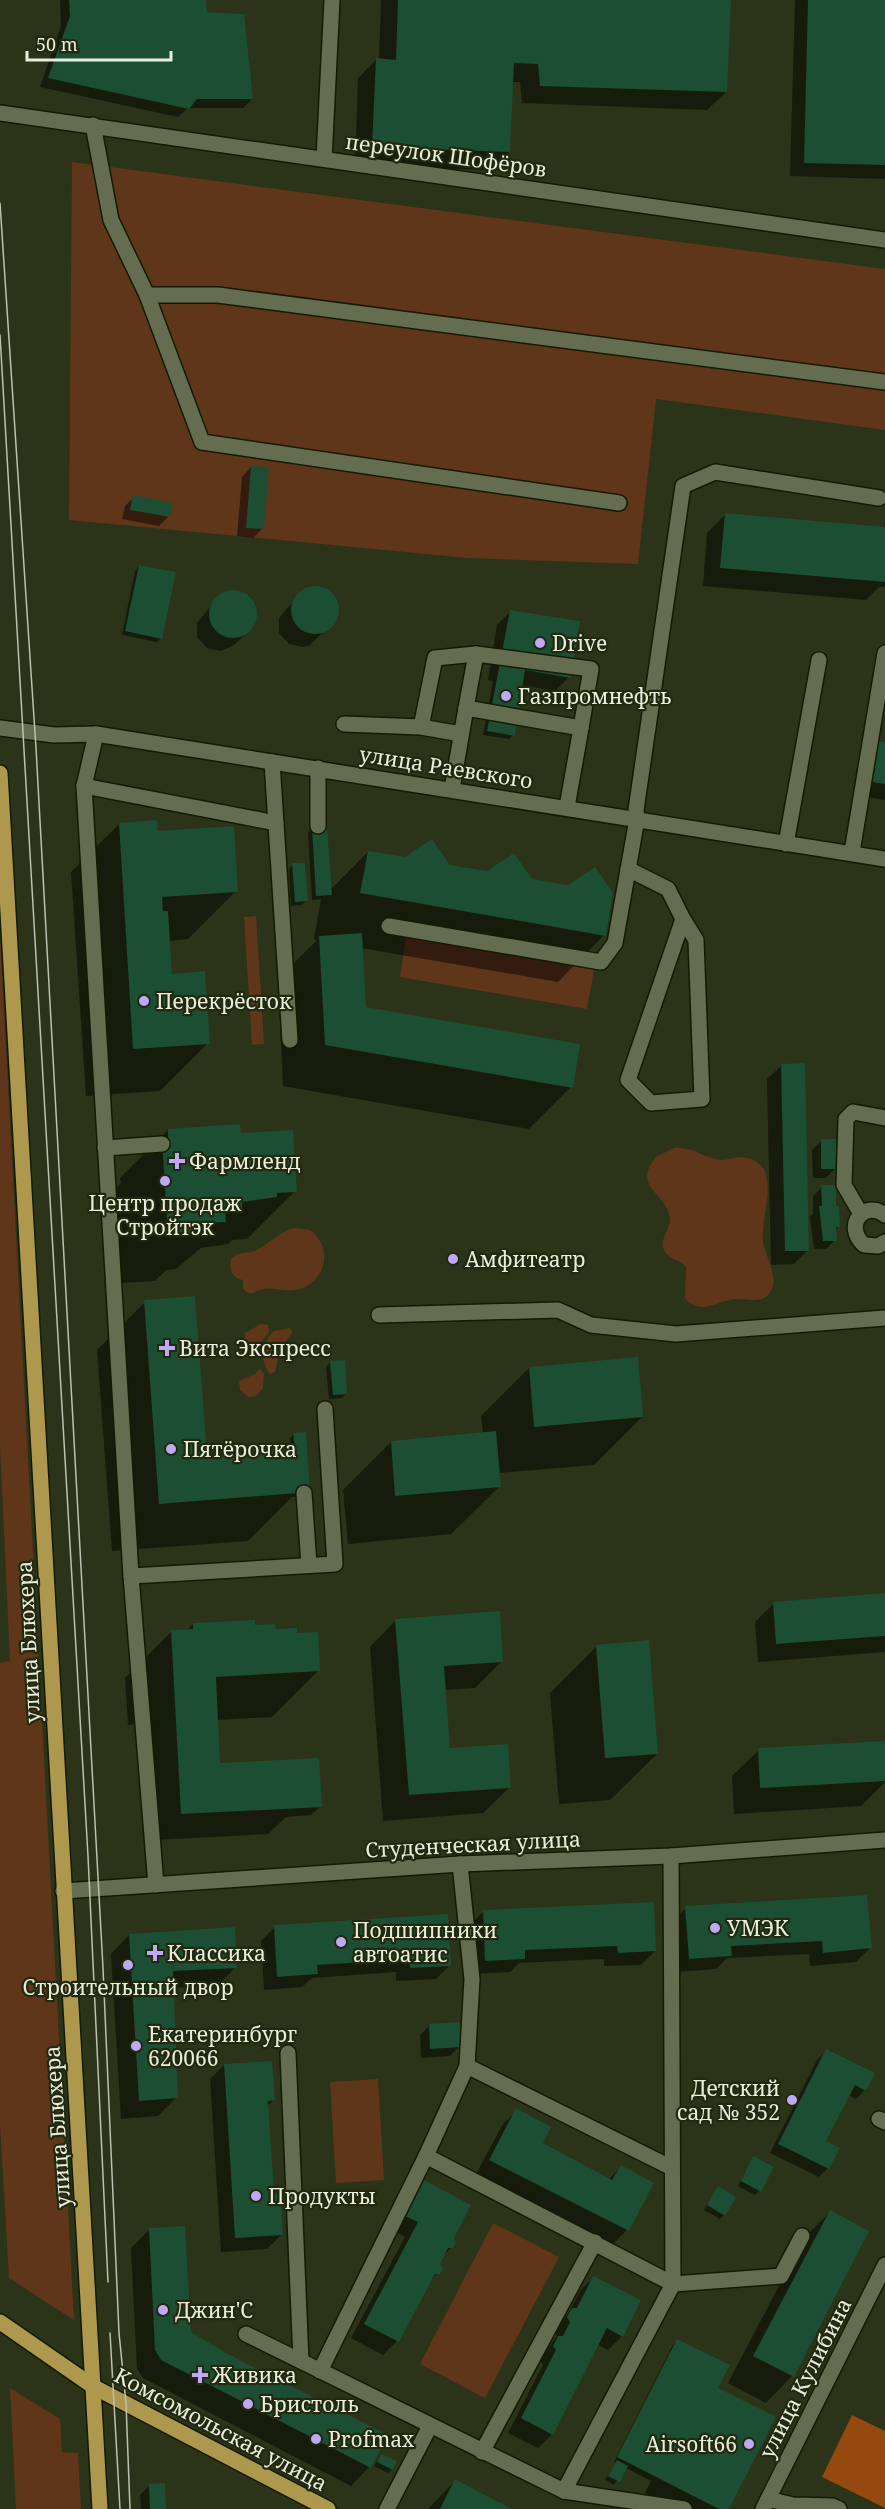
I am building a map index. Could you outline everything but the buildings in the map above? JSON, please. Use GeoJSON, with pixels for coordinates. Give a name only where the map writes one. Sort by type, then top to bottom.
{"type":"FeatureCollection","features":[{"type":"Feature","properties":{"kind":"main road","name":"улица Блюхера"},"geometry":{"type":"LineString","coordinates":[[0,773],[100,2509]]}},
{"type":"Feature","properties":{"kind":"main road","name":"Комсомольская улица"},"geometry":{"type":"LineString","coordinates":[[0,2322],[94,2387],[328,2509]]}},
{"type":"Feature","properties":{"kind":"street"},"geometry":{"type":"LineString","coordinates":[[324,159],[332,0]]}},
{"type":"Feature","properties":{"kind":"street","name":"переулок Шофёров"},"geometry":{"type":"LineString","coordinates":[[0,113],[885,240]]}},
{"type":"Feature","properties":{"kind":"street"},"geometry":{"type":"LineString","coordinates":[[93,125],[111,220],[147,295],[201,442],[619,503]]}},
{"type":"Feature","properties":{"kind":"street"},"geometry":{"type":"LineString","coordinates":[[147,295],[218,295],[885,382]]}},
{"type":"Feature","properties":{"kind":"street"},"geometry":{"type":"LineString","coordinates":[[389,926],[601,962],[615,943],[637,819],[636,810],[683,486],[715,472],[879,498]]}},
{"type":"Feature","properties":{"kind":"street"},"geometry":{"type":"LineString","coordinates":[[852,852],[882,688],[885,653]]}},
{"type":"Feature","properties":{"kind":"street"},"geometry":{"type":"LineString","coordinates":[[452,789],[476,654]]}},
{"type":"Feature","properties":{"kind":"street"},"geometry":{"type":"LineString","coordinates":[[421,727],[435,658],[476,654],[591,669],[567,807]]}},
{"type":"Feature","properties":{"kind":"street"},"geometry":{"type":"LineString","coordinates":[[786,844],[819,660]]}},
{"type":"Feature","properties":{"kind":"street"},"geometry":{"type":"LineString","coordinates":[[466,708],[581,728]]}},
{"type":"Feature","properties":{"kind":"street"},"geometry":{"type":"LineString","coordinates":[[344,724],[421,727],[461,734]]}},
{"type":"Feature","properties":{"kind":"street","name":"улица Раевского"},"geometry":{"type":"LineString","coordinates":[[0,728],[54,735],[96,734],[885,859]]}},
{"type":"Feature","properties":{"kind":"street"},"geometry":{"type":"LineString","coordinates":[[96,734],[84,786],[131,1576],[156,1886]]}},
{"type":"Feature","properties":{"kind":"street"},"geometry":{"type":"LineString","coordinates":[[272,762],[290,1040]]}},
{"type":"Feature","properties":{"kind":"street"},"geometry":{"type":"LineString","coordinates":[[318,768],[318,826]]}},
{"type":"Feature","properties":{"kind":"street"},"geometry":{"type":"LineString","coordinates":[[84,786],[222,820],[276,823]]}},
{"type":"Feature","properties":{"kind":"street"},"geometry":{"type":"LineString","coordinates":[[628,868],[668,889],[696,940],[702,1099],[651,1103],[628,1080],[683,919]]}},
{"type":"Feature","properties":{"kind":"street"},"geometry":{"type":"LineString","coordinates":[[861,1214],[844,1185],[846,1119],[853,1113],[885,1118]]}},
{"type":"Feature","properties":{"kind":"street"},"geometry":{"type":"LineString","coordinates":[[105,1148],[162,1144]]}},
{"type":"Feature","properties":{"kind":"street"},"geometry":{"type":"LineString","coordinates":[[885,1215],[875,1210],[861,1214],[854,1226],[858,1240],[870,1247],[885,1243]]}},
{"type":"Feature","properties":{"kind":"street"},"geometry":{"type":"LineString","coordinates":[[379,1315],[558,1310],[591,1325],[676,1334],[885,1318]]}},
{"type":"Feature","properties":{"kind":"street"},"geometry":{"type":"LineString","coordinates":[[131,1576],[335,1564],[326,1409]]}},
{"type":"Feature","properties":{"kind":"street"},"geometry":{"type":"LineString","coordinates":[[304,1492],[309,1565]]}},
{"type":"Feature","properties":{"kind":"street","name":"Студенческая улица"},"geometry":{"type":"LineString","coordinates":[[63,1891],[460,1864],[671,1856],[885,1840]]}},
{"type":"Feature","properties":{"kind":"street"},"geometry":{"type":"LineString","coordinates":[[564,2491],[673,2284],[671,1856]]}},
{"type":"Feature","properties":{"kind":"street"},"geometry":{"type":"LineString","coordinates":[[320,2371],[426,2156],[467,2066],[471,1979],[460,1864]]}},
{"type":"Feature","properties":{"kind":"street"},"geometry":{"type":"LineString","coordinates":[[288,2053],[301,2361]]}},
{"type":"Feature","properties":{"kind":"street"},"geometry":{"type":"LineString","coordinates":[[467,2066],[672,2168]]}},
{"type":"Feature","properties":{"kind":"street"},"geometry":{"type":"LineString","coordinates":[[426,2156],[673,2284],[781,2276],[802,2236]]}},
{"type":"Feature","properties":{"kind":"street"},"geometry":{"type":"LineString","coordinates":[[482,2452],[595,2242]]}},
{"type":"Feature","properties":{"kind":"street","name":"улица Кулибина"},"geometry":{"type":"LineString","coordinates":[[765,2504],[885,2265]]}},
{"type":"Feature","properties":{"kind":"street"},"geometry":{"type":"LineString","coordinates":[[246,2334],[564,2491],[684,2509]]}},
{"type":"Feature","properties":{"kind":"street"},"geometry":{"type":"LineString","coordinates":[[387,2509],[430,2426]]}},
{"type":"Feature","properties":{"kind":"street"},"geometry":{"type":"LineString","coordinates":[[765,2504],[832,2506],[839,2509]]}},
{"type":"Feature","properties":{"kind":"shaded area"},"geometry":{"type":"Polygon","coordinates":[[[72,162],[885,269],[885,430],[656,399],[638,564],[468,558],[69,520],[72,162]]]}},
{"type":"Feature","properties":{"kind":"shaded area"},"geometry":{"type":"Polygon","coordinates":[[[256,916],[264,1044],[252,1045],[244,917],[256,916]]]}},
{"type":"Feature","properties":{"kind":"shaded area"},"geometry":{"type":"Polygon","coordinates":[[[0,935],[74,2320],[9,2278],[0,2123],[0,1663],[10,1661],[0,1445],[0,935]]]}},
{"type":"Feature","properties":{"kind":"shaded area"},"geometry":{"type":"Polygon","coordinates":[[[406,937],[594,970],[587,1009],[400,977],[406,937]]]}},
{"type":"Feature","properties":{"kind":"shaded area"},"geometry":{"type":"Polygon","coordinates":[[[674,1148],[687,1149],[722,1160],[740,1157],[754,1160],[763,1168],[768,1190],[763,1241],[773,1278],[772,1289],[765,1298],[729,1300],[703,1307],[691,1304],[685,1298],[686,1267],[664,1250],[663,1242],[670,1219],[668,1210],[649,1183],[647,1176],[649,1167],[656,1157],[674,1148]]]}},
{"type":"Feature","properties":{"kind":"shaded area"},"geometry":{"type":"Polygon","coordinates":[[[294,1228],[310,1230],[322,1245],[324,1262],[316,1278],[309,1285],[295,1290],[267,1289],[253,1293],[246,1292],[243,1288],[243,1280],[232,1273],[231,1259],[238,1254],[257,1250],[294,1228]]]}},
{"type":"Feature","properties":{"kind":"shaded area"},"geometry":{"type":"Polygon","coordinates":[[[261,1324],[268,1325],[269,1332],[258,1346],[248,1349],[243,1343],[245,1333],[261,1324]]]}},
{"type":"Feature","properties":{"kind":"shaded area"},"geometry":{"type":"Polygon","coordinates":[[[290,1328],[293,1332],[280,1348],[275,1372],[270,1374],[263,1357],[266,1341],[274,1331],[290,1328]]]}},
{"type":"Feature","properties":{"kind":"shaded area"},"geometry":{"type":"Polygon","coordinates":[[[260,1369],[264,1374],[263,1388],[256,1396],[249,1397],[240,1390],[239,1381],[255,1374],[260,1369]]]}},
{"type":"Feature","properties":{"kind":"shaded area"},"geometry":{"type":"Polygon","coordinates":[[[378,2079],[384,2180],[336,2183],[330,2082],[378,2079]]]}},
{"type":"Feature","properties":{"kind":"shaded area"},"geometry":{"type":"Polygon","coordinates":[[[493,2223],[559,2257],[485,2398],[420,2364],[493,2223]]]}},
{"type":"Feature","properties":{"kind":"shaded area"},"geometry":{"type":"Polygon","coordinates":[[[10,2388],[60,2419],[62,2452],[78,2453],[81,2509],[16,2509],[10,2388]]]}},
{"type":"Feature","properties":{"kind":"shaded area"},"geometry":{"type":"Polygon","coordinates":[[[852,2415],[885,2431],[885,2508],[822,2477],[852,2415]]]}},
{"type":"Feature","properties":{"kind":"tram line"},"geometry":{"type":"LineString","coordinates":[[0,203],[36,748],[103,1968],[119,2333],[126,2403],[130,2509]]}},
{"type":"Feature","properties":{"kind":"tram line"},"geometry":{"type":"LineString","coordinates":[[0,335],[88,1856],[108,2282]]}},
{"type":"Feature","properties":{"kind":"tram line"},"geometry":{"type":"LineString","coordinates":[[110,2333],[120,2509]]}},
{"type":"Feature","properties":{"kind":"place","name":"Drive"},"geometry":{"type":"Point","coordinates":[540,643]}},
{"type":"Feature","properties":{"kind":"place","name":"Газпромнефть"},"geometry":{"type":"Point","coordinates":[506,696]}},
{"type":"Feature","properties":{"kind":"place","name":"Перекрёсток"},"geometry":{"type":"Point","coordinates":[144,1001]}},
{"type":"Feature","properties":{"kind":"place","name":"Фармленд"},"geometry":{"type":"Point","coordinates":[177,1161]}},
{"type":"Feature","properties":{"kind":"place","name":"Центр продаж Стройтэк"},"geometry":{"type":"Point","coordinates":[165,1181]}},
{"type":"Feature","properties":{"kind":"place","name":"Амфитеатр"},"geometry":{"type":"Point","coordinates":[453,1259]}},
{"type":"Feature","properties":{"kind":"place","name":"Вита Экспресс"},"geometry":{"type":"Point","coordinates":[167,1348]}},
{"type":"Feature","properties":{"kind":"place","name":"Пятёрочка"},"geometry":{"type":"Point","coordinates":[171,1449]}},
{"type":"Feature","properties":{"kind":"place","name":"УМЭК"},"geometry":{"type":"Point","coordinates":[715,1928]}},
{"type":"Feature","properties":{"kind":"place","name":"Подшипники автоатис"},"geometry":{"type":"Point","coordinates":[341,1942]}},
{"type":"Feature","properties":{"kind":"place","name":"Классика"},"geometry":{"type":"Point","coordinates":[155,1953]}},
{"type":"Feature","properties":{"kind":"place","name":"Строительный двор"},"geometry":{"type":"Point","coordinates":[128,1965]}},
{"type":"Feature","properties":{"kind":"place","name":"Екатеринбург 620066"},"geometry":{"type":"Point","coordinates":[136,2046]}},
{"type":"Feature","properties":{"kind":"place","name":"Детский сад № 352"},"geometry":{"type":"Point","coordinates":[792,2100]}},
{"type":"Feature","properties":{"kind":"place","name":"Продукты"},"geometry":{"type":"Point","coordinates":[256,2196]}},
{"type":"Feature","properties":{"kind":"place","name":"Джин'С"},"geometry":{"type":"Point","coordinates":[163,2310]}},
{"type":"Feature","properties":{"kind":"place","name":"Живика"},"geometry":{"type":"Point","coordinates":[200,2375]}},
{"type":"Feature","properties":{"kind":"place","name":"Бристоль"},"geometry":{"type":"Point","coordinates":[248,2404]}},
{"type":"Feature","properties":{"kind":"place","name":"Profmax"},"geometry":{"type":"Point","coordinates":[316,2439]}},
{"type":"Feature","properties":{"kind":"place","name":"Airsoft66"},"geometry":{"type":"Point","coordinates":[749,2444]}}]}
